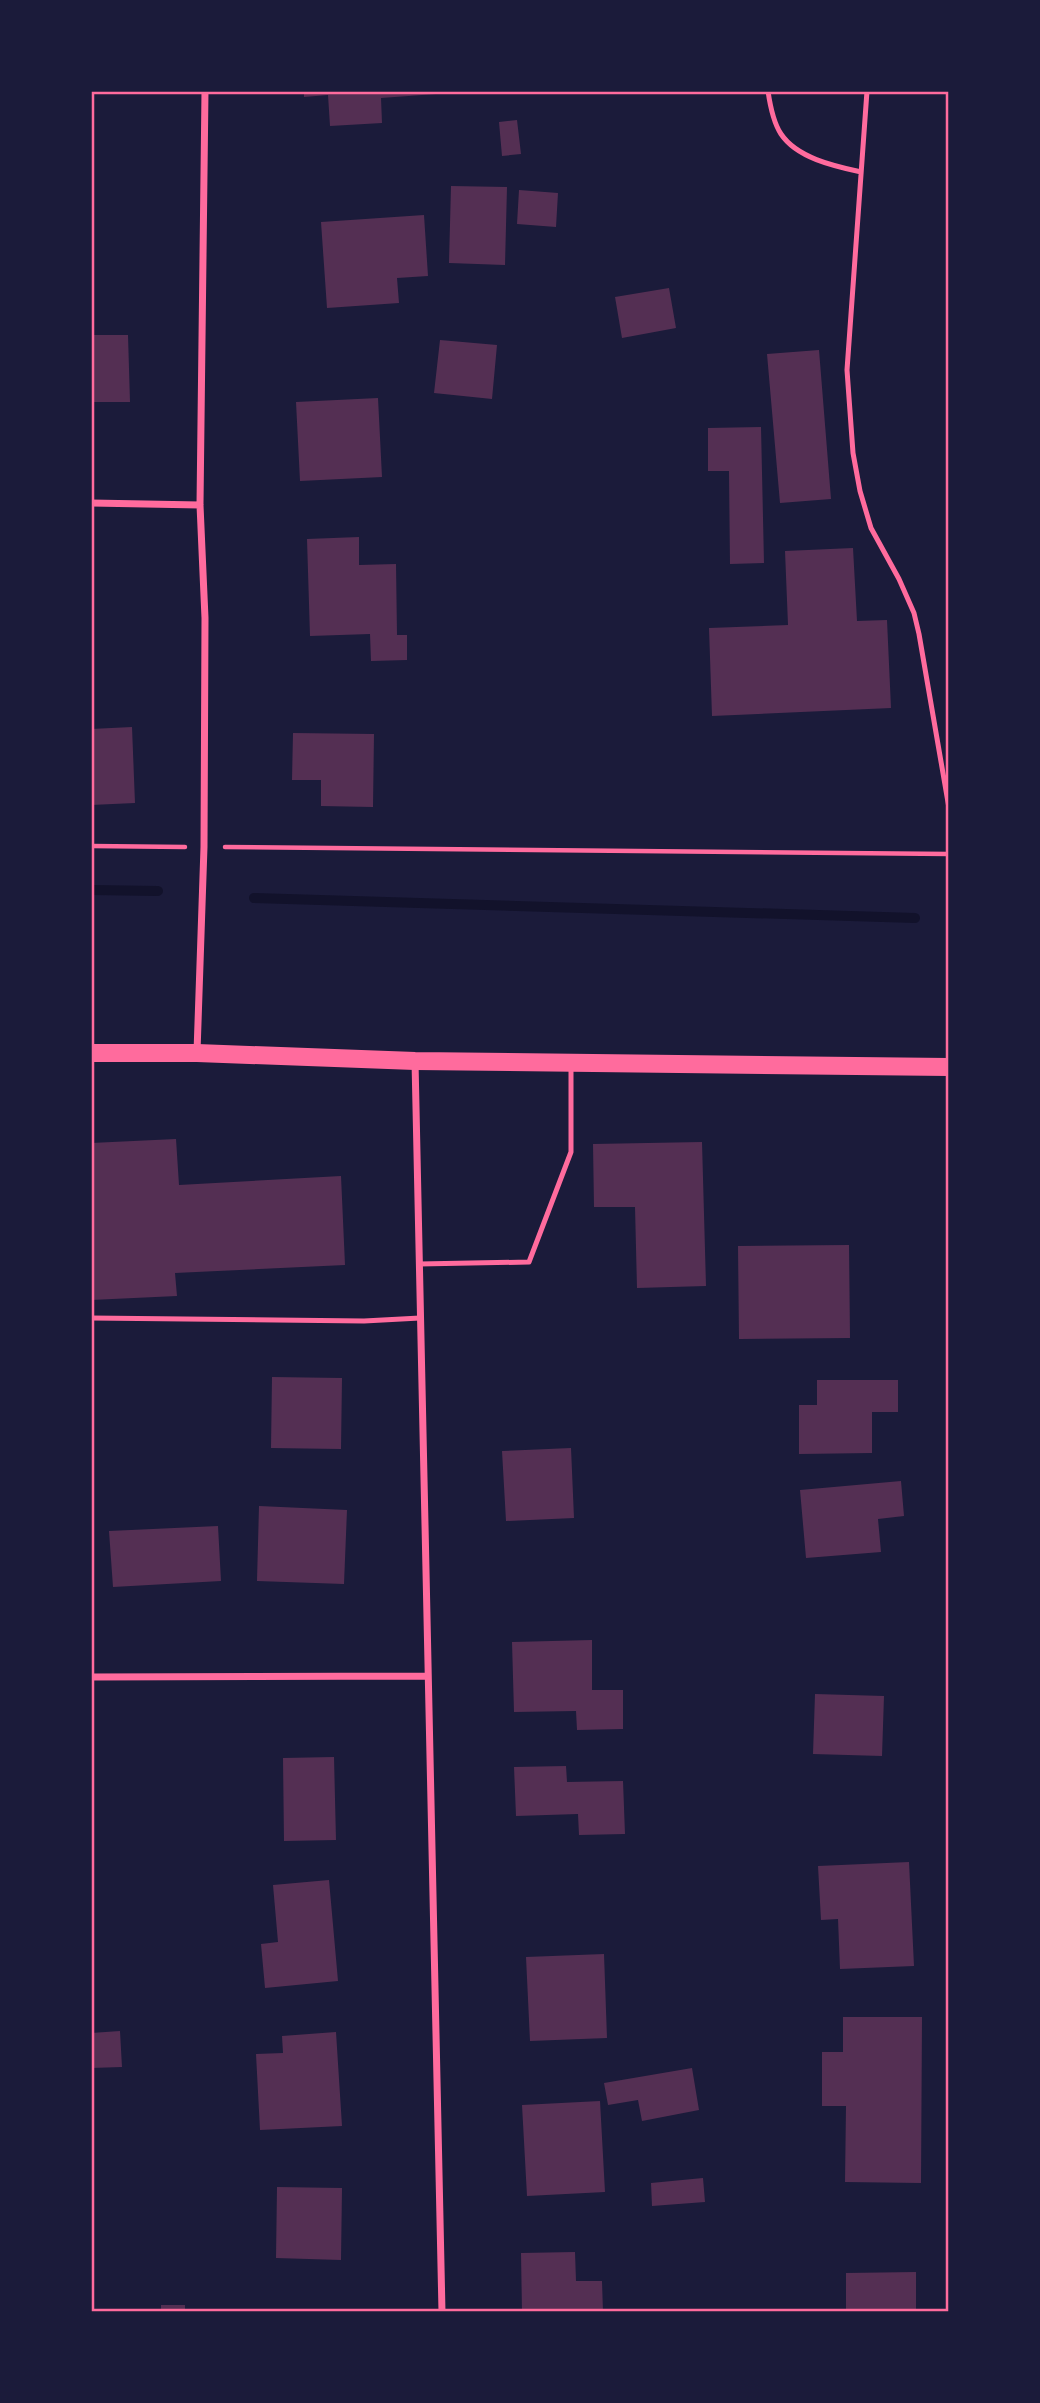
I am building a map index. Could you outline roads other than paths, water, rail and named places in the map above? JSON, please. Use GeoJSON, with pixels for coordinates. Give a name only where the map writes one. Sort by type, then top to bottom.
{"type":"FeatureCollection","features":[{"type":"Feature","properties":{"kind":"main road"},"geometry":{"type":"LineString","coordinates":[[91,1053],[197,1053],[415,1061],[949,1067]]}},
{"type":"Feature","properties":{"kind":"street"},"geometry":{"type":"LineString","coordinates":[[197,1053],[204,847],[205,618],[200,505],[205,91]]}},
{"type":"Feature","properties":{"kind":"street"},"geometry":{"type":"LineString","coordinates":[[91,503],[200,505]]}},
{"type":"Feature","properties":{"kind":"street"},"geometry":{"type":"LineString","coordinates":[[415,1061],[442,2312]]}},
{"type":"Feature","properties":{"kind":"street"},"geometry":{"type":"LineString","coordinates":[[91,1677],[428,1676]]}},
{"type":"Feature","properties":{"kind":"lane"},"geometry":{"type":"LineString","coordinates":[[768,91],[771,111],[782,135],[801,151],[827,165],[861,172]]}},
{"type":"Feature","properties":{"kind":"lane"},"geometry":{"type":"LineString","coordinates":[[867,91],[847,370],[853,453],[871,528],[914,613],[949,803]]}},
{"type":"Feature","properties":{"kind":"lane"},"geometry":{"type":"LineString","coordinates":[[419,1264],[529,1262],[571,1152],[571,1062]]}},
{"type":"Feature","properties":{"kind":"lane"},"geometry":{"type":"LineString","coordinates":[[91,1318],[364,1321],[420,1318]]}},
{"type":"Feature","properties":{"kind":"waterway"},"geometry":{"type":"LineString","coordinates":[[91,890],[158,891]]}},
{"type":"Feature","properties":{"kind":"waterway"},"geometry":{"type":"LineString","coordinates":[[254,898],[915,918]]}}]}
